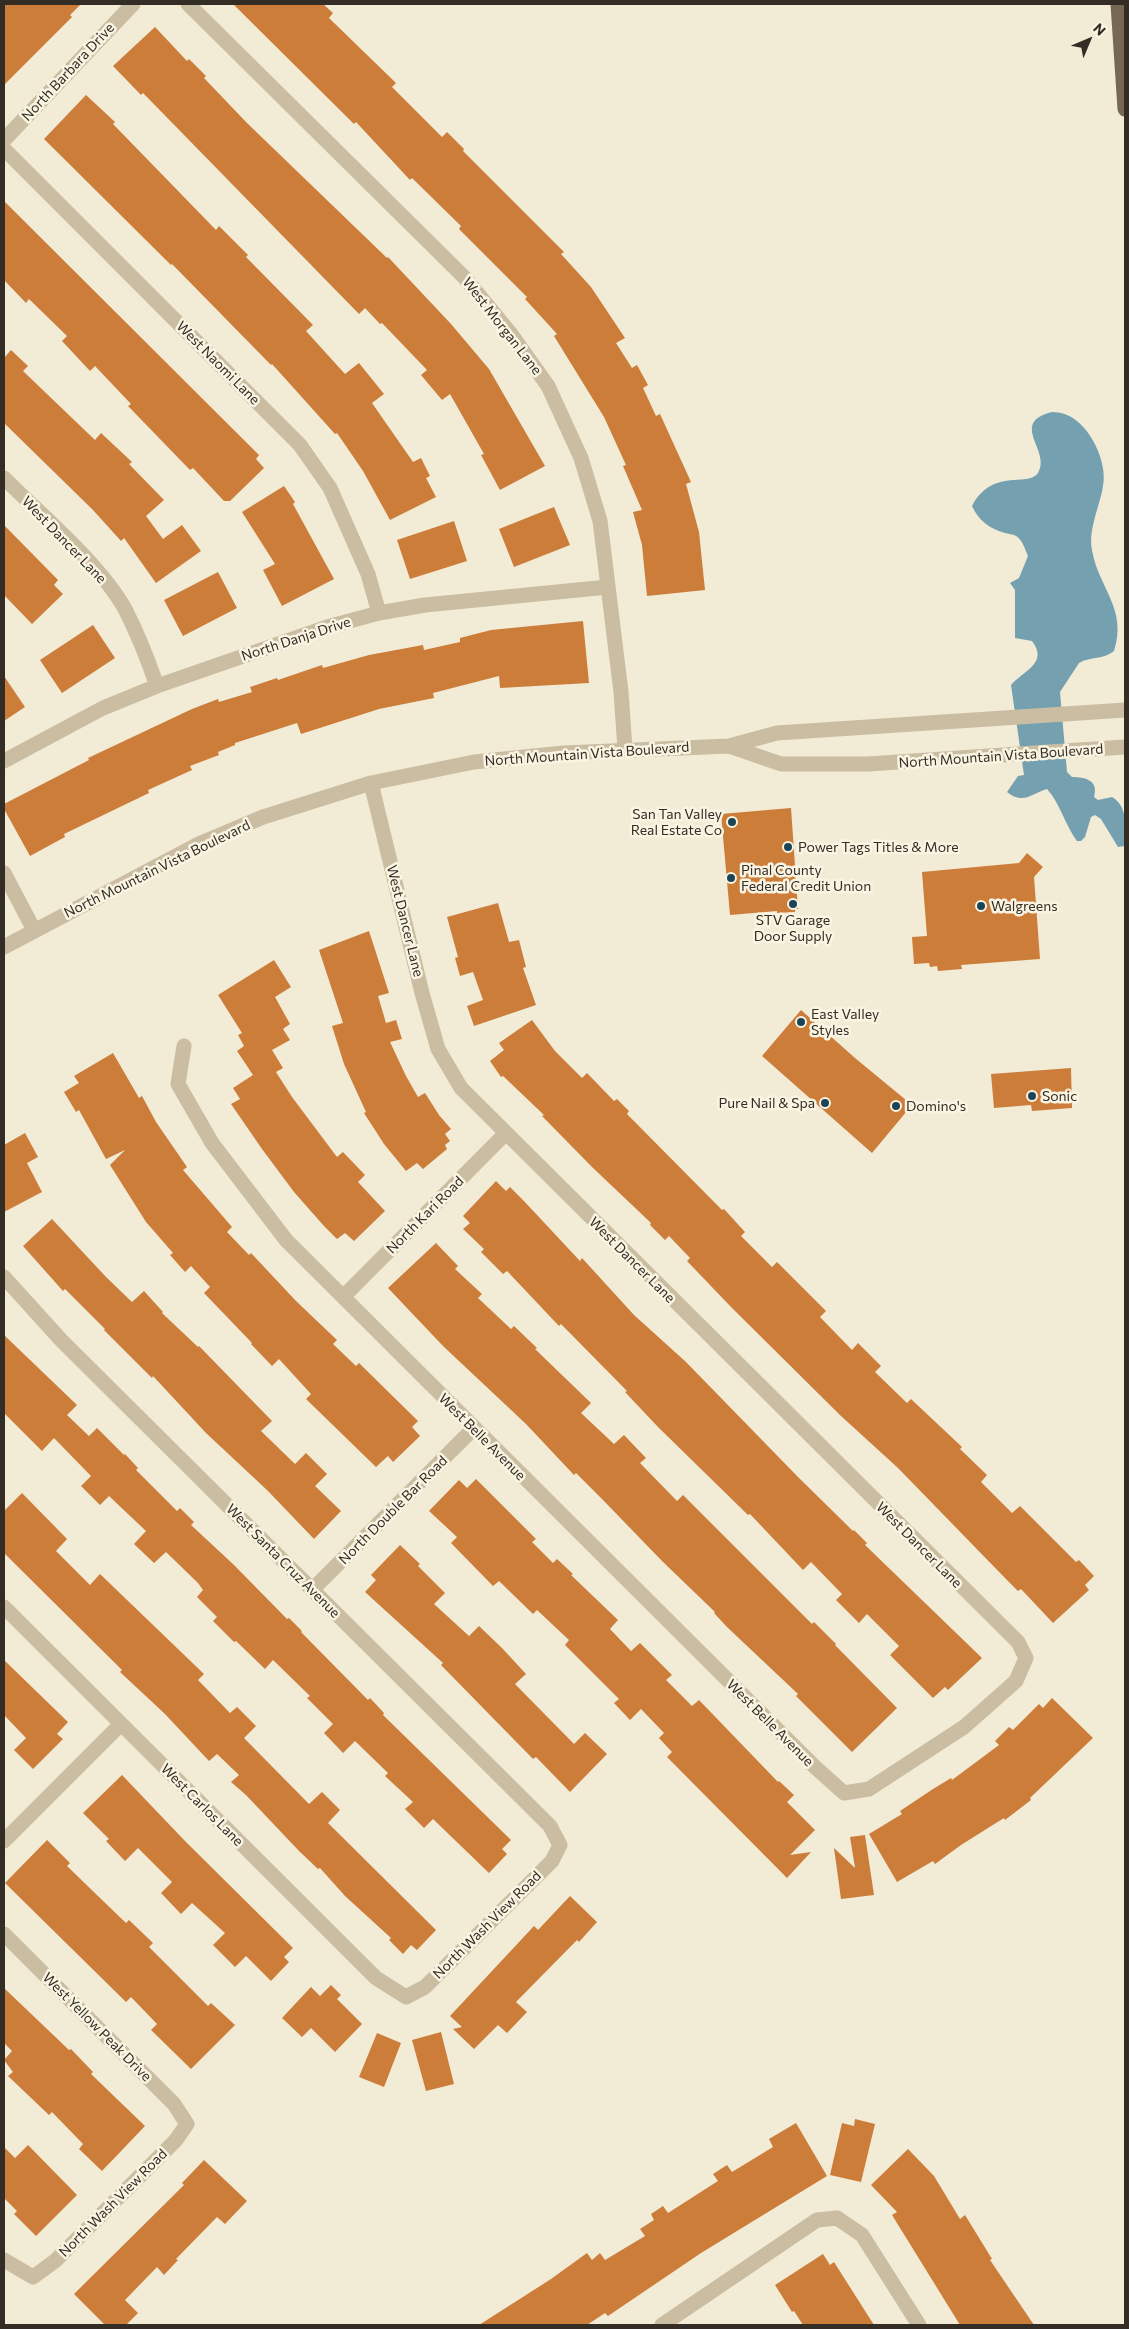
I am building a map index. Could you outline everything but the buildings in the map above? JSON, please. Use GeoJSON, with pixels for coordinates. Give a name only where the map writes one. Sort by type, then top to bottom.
{"type":"FeatureCollection","features":[{"type":"Feature","properties":{"kind":"main road"},"geometry":{"type":"LineString","coordinates":[[1118,4],[1125,109]]}},
{"type":"Feature","properties":{"kind":"street","name":"North Barbara Drive"},"geometry":{"type":"LineString","coordinates":[[4,140],[133,4]]}},
{"type":"Feature","properties":{"kind":"street","name":"West Morgan Lane"},"geometry":{"type":"LineString","coordinates":[[188,4],[464,277],[511,334],[548,386],[581,458],[600,521],[621,692],[625,749]]}},
{"type":"Feature","properties":{"kind":"street","name":"West Naomi Lane"},"geometry":{"type":"LineString","coordinates":[[4,149],[300,445],[330,488],[368,574],[379,613]]}},
{"type":"Feature","properties":{"kind":"street","name":"West Dancer Lane"},"geometry":{"type":"LineString","coordinates":[[4,478],[98,572],[124,608],[141,642],[157,686]]}},
{"type":"Feature","properties":{"kind":"street","name":"North Danja Drive"},"geometry":{"type":"LineString","coordinates":[[4,761],[103,708],[157,686],[327,627],[379,613],[425,605],[608,587]]}},
{"type":"Feature","properties":{"kind":"street","name":"North Mountain Vista Boulevard"},"geometry":{"type":"LineString","coordinates":[[4,947],[208,840],[263,817],[371,783],[474,762],[625,749],[729,746],[777,733],[1121,710]]}},
{"type":"Feature","properties":{"kind":"street","name":"North Mountain Vista Boulevard"},"geometry":{"type":"LineString","coordinates":[[729,746],[781,764],[868,764],[1123,747]]}},
{"type":"Feature","properties":{"kind":"street","name":"West Dancer Lane"},"geometry":{"type":"LineString","coordinates":[[371,783],[422,993],[438,1049],[461,1088],[505,1134],[1018,1642],[1026,1658],[1016,1681],[964,1727],[869,1789],[844,1793]]}},
{"type":"Feature","properties":{"kind":"street"},"geometry":{"type":"LineString","coordinates":[[4,873],[34,930]]}},
{"type":"Feature","properties":{"kind":"street","name":"West Belle Avenue"},"geometry":{"type":"LineString","coordinates":[[184,1046],[178,1084],[212,1143],[286,1240],[815,1767],[844,1793]]}},
{"type":"Feature","properties":{"kind":"street","name":"North Kari Road"},"geometry":{"type":"LineString","coordinates":[[344,1296],[505,1134]]}},
{"type":"Feature","properties":{"kind":"street","name":"West Santa Cruz Avenue"},"geometry":{"type":"LineString","coordinates":[[4,1277],[61,1340],[550,1826],[560,1845]]}},
{"type":"Feature","properties":{"kind":"street","name":"North Double Bar Road"},"geometry":{"type":"LineString","coordinates":[[312,1590],[474,1429]]}},
{"type":"Feature","properties":{"kind":"street","name":"West Carlos Lane"},"geometry":{"type":"LineString","coordinates":[[4,1607],[376,1978],[406,1997]]}},
{"type":"Feature","properties":{"kind":"street"},"geometry":{"type":"LineString","coordinates":[[4,1842],[120,1724]]}},
{"type":"Feature","properties":{"kind":"street","name":"North Wash View Road"},"geometry":{"type":"LineString","coordinates":[[406,1997],[425,1987],[552,1861],[560,1845]]}},
{"type":"Feature","properties":{"kind":"street","name":"West Yellow Peak Drive"},"geometry":{"type":"LineString","coordinates":[[4,1934],[174,2104],[187,2124]]}},
{"type":"Feature","properties":{"kind":"street","name":"North Wash View Road"},"geometry":{"type":"LineString","coordinates":[[4,2260],[33,2277],[55,2261],[176,2140],[187,2124]]}},
{"type":"Feature","properties":{"kind":"street"},"geometry":{"type":"LineString","coordinates":[[662,2325],[817,2220],[837,2218],[862,2235],[919,2325]]}},
{"type":"Feature","properties":{"kind":"water"},"geometry":{"type":"Polygon","coordinates":[[[1052,412],[1067,415],[1083,427],[1090,435],[1100,456],[1104,477],[1091,542],[1095,563],[1115,610],[1117,623],[1114,651],[1106,656],[1088,659],[1079,663],[1060,692],[1067,772],[1072,777],[1086,779],[1093,783],[1094,797],[1098,800],[1112,797],[1121,806],[1125,819],[1125,846],[1118,847],[1101,819],[1095,815],[1091,817],[1085,837],[1081,841],[1077,841],[1047,789],[1032,796],[1022,798],[1007,792],[1018,776],[1024,775],[1011,685],[1032,666],[1038,655],[1032,641],[1015,638],[1015,590],[1010,583],[1019,578],[1028,556],[1022,543],[1015,535],[1000,531],[981,520],[972,506],[980,494],[999,482],[1026,479],[1038,473],[1041,465],[1032,430],[1033,423],[1039,417],[1052,412]]]}},
{"type":"Feature","properties":{"kind":"place","name":"San Tan Valley Real Estate Co"},"geometry":{"type":"Point","coordinates":[732,822]}},
{"type":"Feature","properties":{"kind":"place","name":"Power Tags Titles & More"},"geometry":{"type":"Point","coordinates":[788,847]}},
{"type":"Feature","properties":{"kind":"place","name":"Pinal County Federal Credit Union"},"geometry":{"type":"Point","coordinates":[731,878]}},
{"type":"Feature","properties":{"kind":"place","name":"STV Garage Door Supply"},"geometry":{"type":"Point","coordinates":[793,904]}},
{"type":"Feature","properties":{"kind":"place","name":"Walgreens"},"geometry":{"type":"Point","coordinates":[981,906]}},
{"type":"Feature","properties":{"kind":"place","name":"East Valley Styles"},"geometry":{"type":"Point","coordinates":[801,1022]}},
{"type":"Feature","properties":{"kind":"place","name":"Sonic"},"geometry":{"type":"Point","coordinates":[1032,1096]}},
{"type":"Feature","properties":{"kind":"place","name":"Pure Nail & Spa"},"geometry":{"type":"Point","coordinates":[825,1103]}},
{"type":"Feature","properties":{"kind":"place","name":"Domino's"},"geometry":{"type":"Point","coordinates":[896,1106]}}]}
